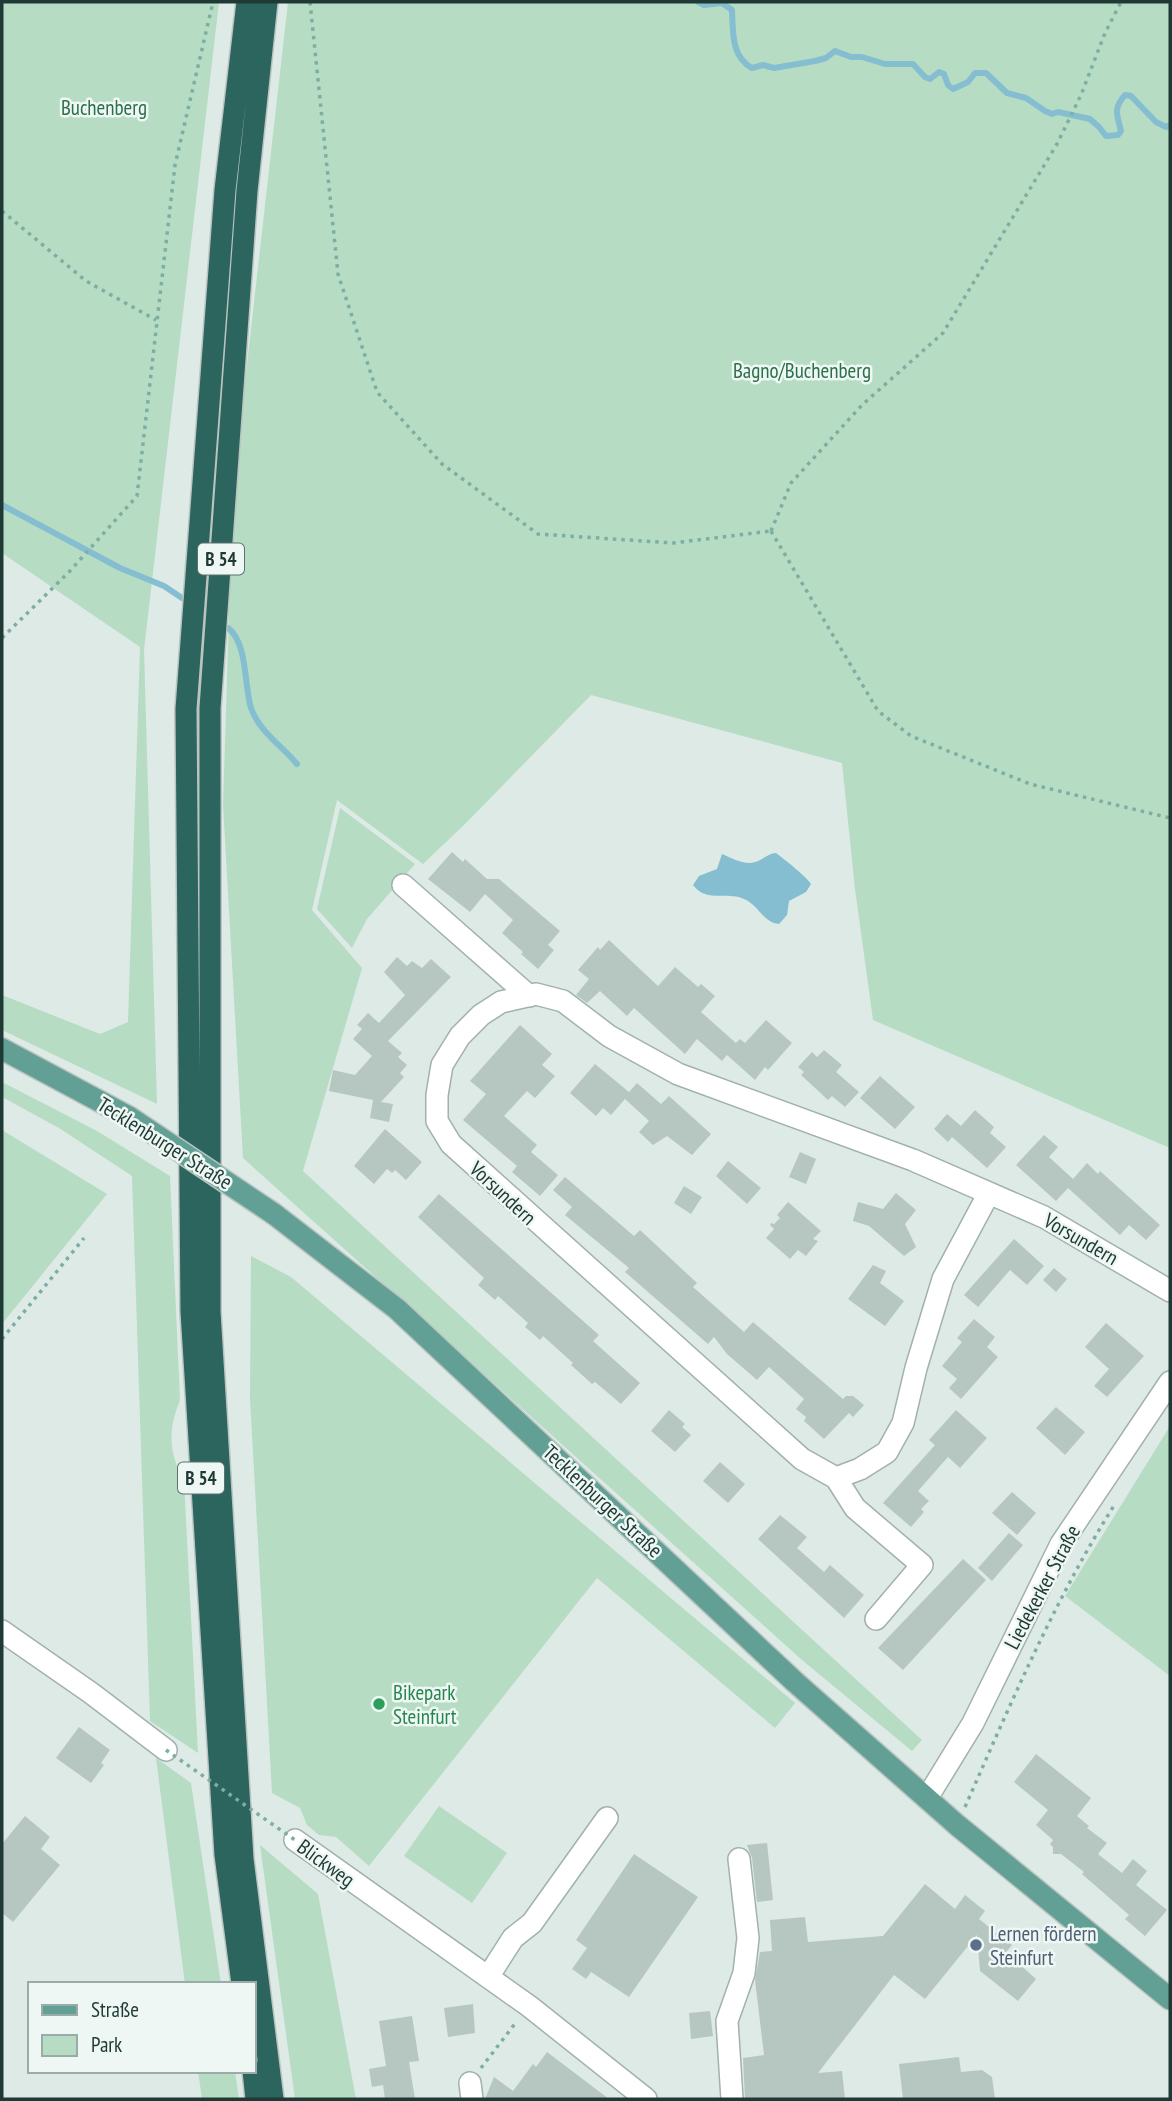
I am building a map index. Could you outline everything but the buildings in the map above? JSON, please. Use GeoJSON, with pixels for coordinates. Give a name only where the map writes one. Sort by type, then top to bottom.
{"type":"FeatureCollection","features":[{"type":"Feature","properties":{"kind":"highway","name":"B 54"},"geometry":{"type":"LineString","coordinates":[[242,1982],[225,1855],[191,1311],[186,709],[225,190],[247,2]]}},
{"type":"Feature","properties":{"kind":"highway","name":"B 54"},"geometry":{"type":"LineString","coordinates":[[267,2],[247,191],[210,708],[210,1312],[243,1859],[273,2099]]}},
{"type":"Feature","properties":{"kind":"highway"},"geometry":{"type":"LineString","coordinates":[[253,2073],[256,2099]]}},
{"type":"Feature","properties":{"kind":"main road","name":"Tecklenburger Straße"},"geometry":{"type":"LineString","coordinates":[[2,1049],[129,1117],[274,1214],[397,1309],[795,1682],[957,1825],[1170,1999]]}},
{"type":"Feature","properties":{"kind":"street"},"geometry":{"type":"LineString","coordinates":[[403,885],[528,996]]}},
{"type":"Feature","properties":{"kind":"street","name":"Vorsundern"},"geometry":{"type":"LineString","coordinates":[[836,1478],[802,1459],[451,1144],[437,1121],[437,1095],[442,1065],[460,1036],[481,1015],[501,1002],[536,994],[563,1001],[609,1036],[678,1074],[901,1155],[1044,1217],[1170,1292]]}},
{"type":"Feature","properties":{"kind":"street"},"geometry":{"type":"LineString","coordinates":[[876,1619],[922,1565],[855,1508],[836,1478],[860,1469],[887,1452],[898,1433],[943,1279],[989,1193]]}},
{"type":"Feature","properties":{"kind":"street","name":"Liedekerker Straße"},"geometry":{"type":"LineString","coordinates":[[927,1798],[973,1723],[1061,1544],[1170,1382]]}},
{"type":"Feature","properties":{"kind":"street"},"geometry":{"type":"LineString","coordinates":[[2,1631],[166,1750]]}},
{"type":"Feature","properties":{"kind":"street"},"geometry":{"type":"LineString","coordinates":[[488,1977],[513,1938],[532,1923],[607,1818]]}},
{"type":"Feature","properties":{"kind":"street","name":"Blickweg"},"geometry":{"type":"LineString","coordinates":[[295,1840],[529,2006],[646,2099]]}},
{"type":"Feature","properties":{"kind":"street"},"geometry":{"type":"LineString","coordinates":[[733,2099],[727,2021],[744,1973],[748,1938],[739,1859]]}},
{"type":"Feature","properties":{"kind":"path"},"geometry":{"type":"LineString","coordinates":[[2,638],[69,572],[137,496],[175,165],[213,2]]}},
{"type":"Feature","properties":{"kind":"path"},"geometry":{"type":"LineString","coordinates":[[310,2],[338,274],[377,392],[442,464],[538,534],[673,543],[771,531]]}},
{"type":"Feature","properties":{"kind":"path"},"geometry":{"type":"LineString","coordinates":[[771,531],[791,483],[862,405],[943,333],[1057,144],[1121,2]]}},
{"type":"Feature","properties":{"kind":"path"},"geometry":{"type":"LineString","coordinates":[[2,211],[86,281],[156,320]]}},
{"type":"Feature","properties":{"kind":"path"},"geometry":{"type":"LineString","coordinates":[[771,531],[878,711],[911,736],[1030,784],[1170,818]]}},
{"type":"Feature","properties":{"kind":"path"},"geometry":{"type":"LineString","coordinates":[[2,1339],[84,1238]]}},
{"type":"Feature","properties":{"kind":"path"},"geometry":{"type":"LineString","coordinates":[[957,1825],[1033,1655],[1084,1553],[1121,1496]]}},
{"type":"Feature","properties":{"kind":"path","name":"Blickweg"},"geometry":{"type":"LineString","coordinates":[[166,1750],[295,1840]]}},
{"type":"Feature","properties":{"kind":"path"},"geometry":{"type":"LineString","coordinates":[[471,2091],[529,2006]]}},
{"type":"Feature","properties":{"kind":"green space","name":"Buchenberg"},"geometry":{"type":"Polygon","coordinates":[[[2,2],[219,2],[144,650],[157,1104],[2,1030],[2,995],[100,1034],[128,1022],[140,647],[2,553],[2,2]]]}},
{"type":"Feature","properties":{"kind":"green space","name":"Bagno/Buchenberg"},"geometry":{"type":"Polygon","coordinates":[[[288,2],[1170,2],[1170,1148],[873,1020],[855,889],[842,763],[591,695],[423,864],[337,800],[312,910],[362,968],[303,1171],[922,1740],[912,1751],[802,1660],[243,1158],[223,805],[233,488],[288,2]]]}},
{"type":"Feature","properties":{"kind":"green space"},"geometry":{"type":"Polygon","coordinates":[[[340,808],[415,864],[367,919],[352,948],[317,909],[340,808]]]}},
{"type":"Feature","properties":{"kind":"green space"},"geometry":{"type":"Polygon","coordinates":[[[2,1082],[97,1131],[170,1176],[180,1400],[173,1421],[172,1441],[175,1460],[184,1481],[198,1753],[150,1721],[132,1176],[59,1128],[2,1097],[2,1082]]]}},
{"type":"Feature","properties":{"kind":"green space"},"geometry":{"type":"Polygon","coordinates":[[[2,1130],[107,1194],[2,1324],[2,1130]]]}},
{"type":"Feature","properties":{"kind":"green space"},"geometry":{"type":"Polygon","coordinates":[[[251,1256],[291,1277],[795,1703],[775,1728],[597,1578],[369,1866],[336,1837],[319,1835],[307,1825],[300,1808],[272,1793],[250,1399],[251,1256]]]}},
{"type":"Feature","properties":{"kind":"green space"},"geometry":{"type":"Polygon","coordinates":[[[1170,1426],[1170,1676],[1065,1596],[1170,1426]]]}},
{"type":"Feature","properties":{"kind":"green space"},"geometry":{"type":"Polygon","coordinates":[[[156,1758],[191,1783],[221,1982],[185,1982],[156,1758]]]}},
{"type":"Feature","properties":{"kind":"green space"},"geometry":{"type":"Polygon","coordinates":[[[439,1806],[507,1853],[472,1903],[404,1856],[439,1806]]]}},
{"type":"Feature","properties":{"kind":"green space"},"geometry":{"type":"Polygon","coordinates":[[[260,1845],[318,1894],[356,2099],[295,2099],[260,1845]]]}},
{"type":"Feature","properties":{"kind":"green space"},"geometry":{"type":"Polygon","coordinates":[[[198,2073],[235,2073],[239,2099],[202,2099],[198,2073]]]}},
{"type":"Feature","properties":{"kind":"water"},"geometry":{"type":"Polygon","coordinates":[[[776,853],[811,884],[806,892],[789,901],[787,915],[779,924],[769,921],[754,905],[744,899],[704,894],[693,885],[699,876],[717,869],[722,854],[751,863],[776,853]]]}},
{"type":"Feature","properties":{"kind":"waterway"},"geometry":{"type":"LineString","coordinates":[[698,2],[704,5],[722,3],[732,10],[733,35],[737,50],[740,57],[752,68],[763,65],[774,68],[815,61],[826,58],[835,51],[885,64],[913,64],[930,79],[939,72],[944,74],[948,85],[953,89],[968,82],[975,73],[986,73],[1007,93],[1026,98],[1052,114],[1058,112],[1090,119],[1106,136],[1118,135],[1121,131],[1117,108],[1125,95],[1131,96],[1156,122],[1166,127],[1170,125]]}},
{"type":"Feature","properties":{"kind":"waterway"},"geometry":{"type":"LineString","coordinates":[[2,505],[120,568],[164,586],[182,598]]}},
{"type":"Feature","properties":{"kind":"waterway"},"geometry":{"type":"LineString","coordinates":[[228,628],[239,644],[249,699],[255,716],[265,731],[297,764]]}},
{"type":"Feature","properties":{"kind":"place","name":"Bikepark Steinfurt"},"geometry":{"type":"Point","coordinates":[379,1704]}},
{"type":"Feature","properties":{"kind":"place","name":"Lernen fördern Steinfurt"},"geometry":{"type":"Point","coordinates":[976,1945]}}]}
